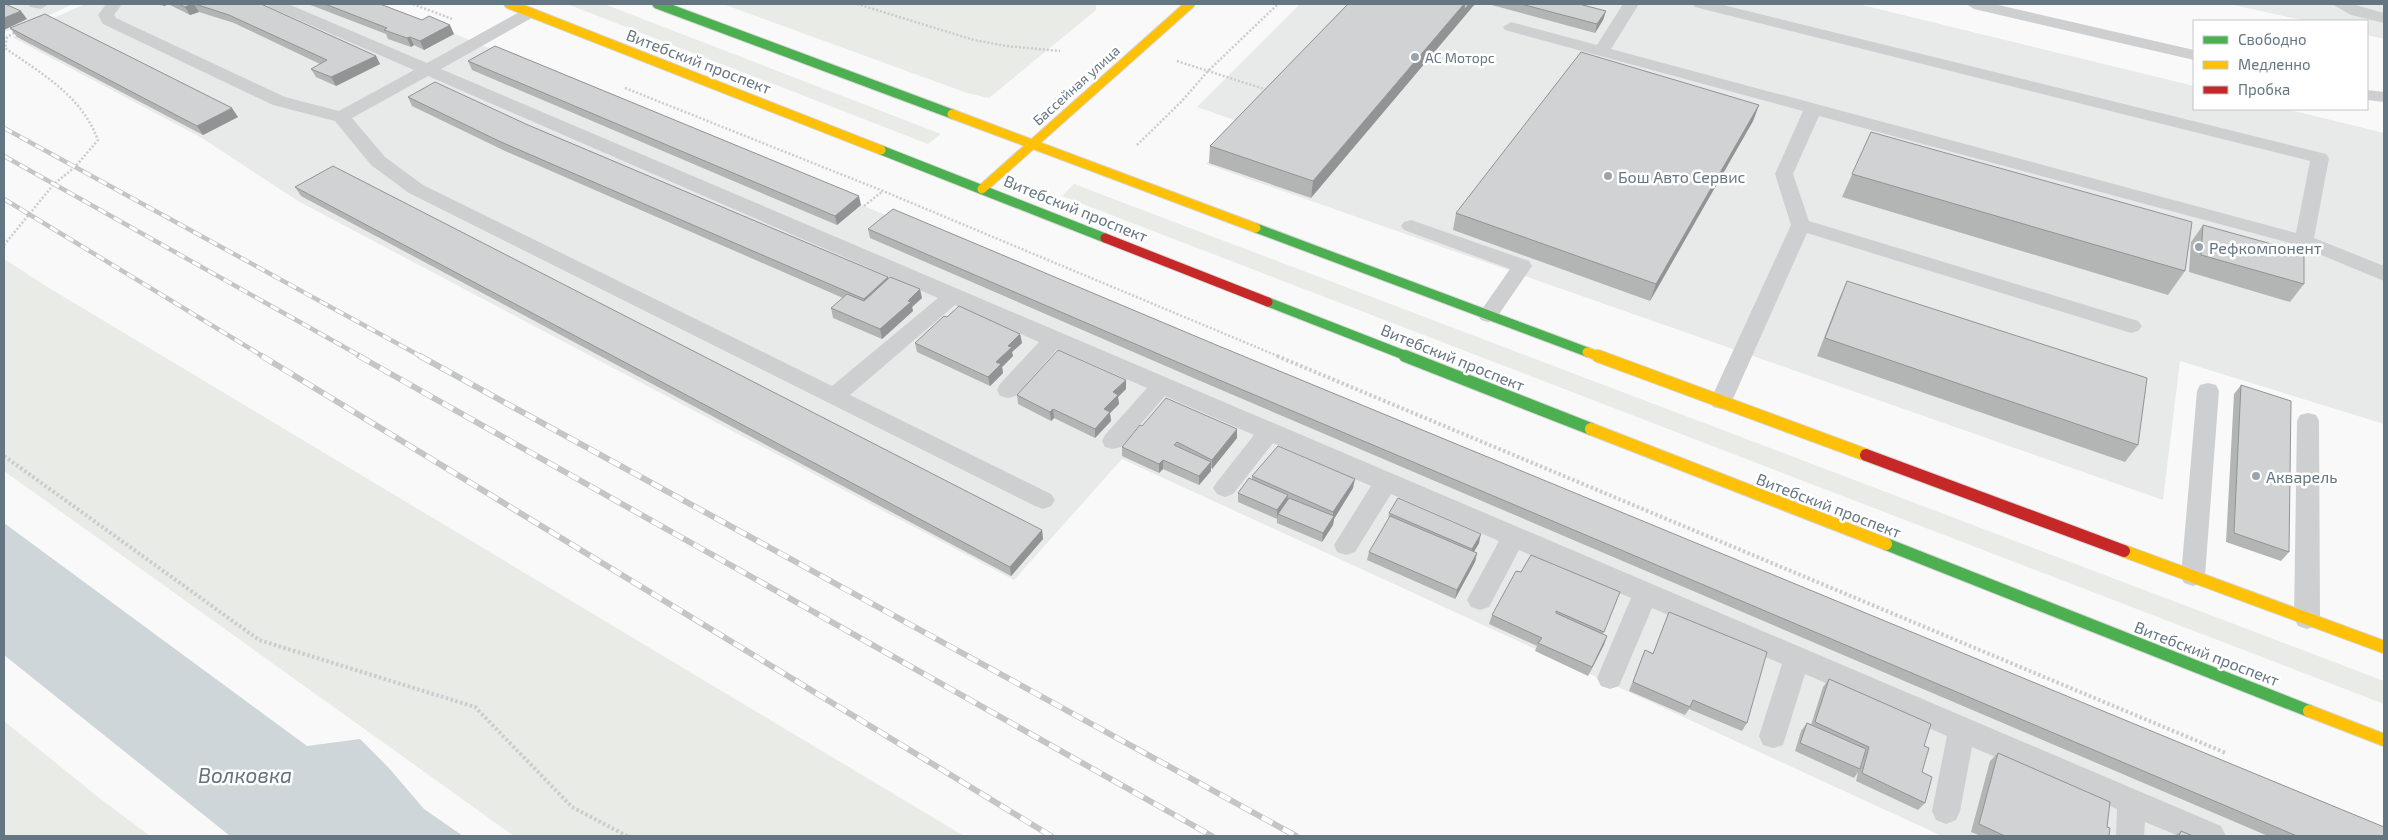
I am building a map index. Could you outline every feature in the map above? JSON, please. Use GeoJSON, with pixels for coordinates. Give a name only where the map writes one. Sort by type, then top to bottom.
{"type":"FeatureCollection","features":[{"type":"Feature","properties":{"kind":"main road","name":"Витебский проспект"},"geometry":{"type":"LineString","coordinates":[[509,4],[2384,740]]}},
{"type":"Feature","properties":{"kind":"main road"},"geometry":{"type":"LineString","coordinates":[[656,4],[2384,647]]}},
{"type":"Feature","properties":{"kind":"main road","name":"Бассейная улица"},"geometry":{"type":"LineString","coordinates":[[982,189],[1190,4]]}},
{"type":"Feature","properties":{"kind":"lane"},"geometry":{"type":"LineString","coordinates":[[36,4],[41,4]]}},
{"type":"Feature","properties":{"kind":"lane"},"geometry":{"type":"LineString","coordinates":[[114,4],[106,15],[109,21],[279,100],[341,117],[378,161],[416,189],[1043,500]]}},
{"type":"Feature","properties":{"kind":"lane"},"geometry":{"type":"LineString","coordinates":[[275,4],[428,68],[2212,836]]}},
{"type":"Feature","properties":{"kind":"lane"},"geometry":{"type":"LineString","coordinates":[[1601,51],[1631,4]]}},
{"type":"Feature","properties":{"kind":"lane"},"geometry":{"type":"LineString","coordinates":[[1701,4],[2320,158],[2304,241]]}},
{"type":"Feature","properties":{"kind":"lane"},"geometry":{"type":"LineString","coordinates":[[1974,4],[2193,55]]}},
{"type":"Feature","properties":{"kind":"lane"},"geometry":{"type":"LineString","coordinates":[[2340,4],[2357,12],[2384,18]]}},
{"type":"Feature","properties":{"kind":"lane"},"geometry":{"type":"LineString","coordinates":[[341,117],[531,12]]}},
{"type":"Feature","properties":{"kind":"lane"},"geometry":{"type":"LineString","coordinates":[[1511,27],[2304,241],[2384,274]]}},
{"type":"Feature","properties":{"kind":"lane"},"geometry":{"type":"LineString","coordinates":[[2368,95],[2384,98]]}},
{"type":"Feature","properties":{"kind":"lane"},"geometry":{"type":"LineString","coordinates":[[1720,400],[1801,225],[1784,174],[1813,108]]}},
{"type":"Feature","properties":{"kind":"lane"},"geometry":{"type":"LineString","coordinates":[[1801,225],[2130,326]]}},
{"type":"Feature","properties":{"kind":"lane"},"geometry":{"type":"LineString","coordinates":[[1411,226],[1522,266],[1488,315]]}},
{"type":"Feature","properties":{"kind":"lane"},"geometry":{"type":"LineString","coordinates":[[834,396],[954,296]]}},
{"type":"Feature","properties":{"kind":"lane"},"geometry":{"type":"LineString","coordinates":[[1008,390],[1054,339]]}},
{"type":"Feature","properties":{"kind":"lane"},"geometry":{"type":"LineString","coordinates":[[1113,441],[1162,385]]}},
{"type":"Feature","properties":{"kind":"lane"},"geometry":{"type":"LineString","coordinates":[[2193,576],[2208,390]]}},
{"type":"Feature","properties":{"kind":"lane"},"geometry":{"type":"LineString","coordinates":[[2307,618],[2308,421]]}},
{"type":"Feature","properties":{"kind":"lane"},"geometry":{"type":"LineString","coordinates":[[1225,488],[1270,431]]}},
{"type":"Feature","properties":{"kind":"lane"},"geometry":{"type":"LineString","coordinates":[[1346,545],[1387,482]]}},
{"type":"Feature","properties":{"kind":"lane"},"geometry":{"type":"LineString","coordinates":[[1480,600],[1514,536]]}},
{"type":"Feature","properties":{"kind":"lane"},"geometry":{"type":"LineString","coordinates":[[1610,678],[1646,593]]}},
{"type":"Feature","properties":{"kind":"lane"},"geometry":{"type":"LineString","coordinates":[[1773,736],[1797,658]]}},
{"type":"Feature","properties":{"kind":"lane"},"geometry":{"type":"LineString","coordinates":[[1946,811],[1962,729]]}},
{"type":"Feature","properties":{"kind":"lane"},"geometry":{"type":"LineString","coordinates":[[2130,836],[2132,802]]}},
{"type":"Feature","properties":{"kind":"path"},"geometry":{"type":"LineString","coordinates":[[413,4],[492,34]]}},
{"type":"Feature","properties":{"kind":"path"},"geometry":{"type":"LineString","coordinates":[[857,4],[974,40],[1006,46],[1060,51]]}},
{"type":"Feature","properties":{"kind":"path"},"geometry":{"type":"LineString","coordinates":[[1137,145],[1181,102],[1208,71],[1278,4]]}},
{"type":"Feature","properties":{"kind":"path"},"geometry":{"type":"LineString","coordinates":[[4,245],[28,213],[98,140],[93,123],[70,93],[5,48],[7,37]]}},
{"type":"Feature","properties":{"kind":"path"},"geometry":{"type":"LineString","coordinates":[[1139,49],[1269,91]]}},
{"type":"Feature","properties":{"kind":"path"},"geometry":{"type":"LineString","coordinates":[[619,86],[883,191],[2226,753]]}},
{"type":"Feature","properties":{"kind":"path"},"geometry":{"type":"LineString","coordinates":[[864,206],[889,186]]}},
{"type":"Feature","properties":{"kind":"path"},"geometry":{"type":"LineString","coordinates":[[4,456],[259,640],[475,707],[572,807],[627,836]]}},
{"type":"Feature","properties":{"kind":"shaded area"},"geometry":{"type":"Polygon","coordinates":[[[4,4],[73,4],[34,22],[4,32],[4,4]]]}},
{"type":"Feature","properties":{"kind":"shaded area"},"geometry":{"type":"Polygon","coordinates":[[[85,4],[376,4],[429,23],[864,206],[2384,836],[1942,836],[1122,459],[1014,580],[298,201],[202,138],[12,37],[85,4]]]}},
{"type":"Feature","properties":{"kind":"shaded area"},"geometry":{"type":"Polygon","coordinates":[[[567,4],[604,4],[941,134],[928,144],[567,4]]]}},
{"type":"Feature","properties":{"kind":"shaded area"},"geometry":{"type":"Polygon","coordinates":[[[723,4],[1096,4],[1096,10],[989,98],[967,93],[723,4]]]}},
{"type":"Feature","properties":{"kind":"shaded area"},"geometry":{"type":"Polygon","coordinates":[[[1300,4],[1858,4],[2193,86],[2193,110],[2290,110],[2384,133],[2384,424],[2180,361],[2163,500],[1206,164],[1243,123],[1197,107],[1300,4]]]}},
{"type":"Feature","properties":{"kind":"shaded area"},"geometry":{"type":"Polygon","coordinates":[[[2229,4],[2384,4],[2384,39],[2368,35],[2368,20],[2301,20],[2229,4]]]}},
{"type":"Feature","properties":{"kind":"shaded area"},"geometry":{"type":"Polygon","coordinates":[[[1074,184],[2384,681],[2384,704],[1062,196],[1074,184]]]}},
{"type":"Feature","properties":{"kind":"shaded area"},"geometry":{"type":"Polygon","coordinates":[[[4,259],[49,288],[964,836],[514,836],[4,471],[4,259]]]}},
{"type":"Feature","properties":{"kind":"shaded area"},"geometry":{"type":"Polygon","coordinates":[[[4,721],[98,797],[150,836],[4,836],[4,721]]]}},
{"type":"Feature","properties":{"kind":"water","name":"Волковка"},"geometry":{"type":"Polygon","coordinates":[[[4,523],[307,746],[360,739],[388,767],[424,809],[463,836],[230,836],[4,655],[4,523]]]}},
{"type":"Feature","properties":{"kind":"building"},"geometry":{"type":"Polygon","coordinates":[[[5,4],[21,11],[4,18],[5,4]]]}},
{"type":"Feature","properties":{"kind":"building"},"geometry":{"type":"Polygon","coordinates":[[[179,4],[192,4],[185,7],[179,4]]]}},
{"type":"Feature","properties":{"kind":"building"},"geometry":{"type":"Polygon","coordinates":[[[195,4],[261,4],[376,56],[331,77],[311,69],[327,60],[229,15],[195,4]]]}},
{"type":"Feature","properties":{"kind":"building"},"geometry":{"type":"Polygon","coordinates":[[[325,4],[380,4],[422,20],[429,16],[450,25],[420,41],[384,30],[387,28],[325,4]]]}},
{"type":"Feature","properties":{"kind":"building"},"geometry":{"type":"Polygon","coordinates":[[[1348,4],[1464,4],[1313,181],[1210,146],[1348,4]]]}},
{"type":"Feature","properties":{"kind":"building"},"geometry":{"type":"Polygon","coordinates":[[[1521,4],[1579,4],[1606,11],[1597,24],[1521,4]]]}},
{"type":"Feature","properties":{"kind":"building"},"geometry":{"type":"Polygon","coordinates":[[[45,14],[232,108],[197,126],[10,28],[45,14]]]}},
{"type":"Feature","properties":{"kind":"building"},"geometry":{"type":"Polygon","coordinates":[[[495,46],[859,196],[835,216],[468,61],[495,46]]]}},
{"type":"Feature","properties":{"kind":"building","name":"Бош Авто Сервис"},"geometry":{"type":"Polygon","coordinates":[[[1581,52],[1759,105],[1656,284],[1456,213],[1581,52]]]}},
{"type":"Feature","properties":{"kind":"building"},"geometry":{"type":"Polygon","coordinates":[[[435,82],[528,125],[888,277],[864,299],[501,142],[408,97],[435,82]]]}},
{"type":"Feature","properties":{"kind":"building"},"geometry":{"type":"Polygon","coordinates":[[[1871,132],[2192,222],[2185,271],[1852,174],[1871,132]]]}},
{"type":"Feature","properties":{"kind":"building"},"geometry":{"type":"Polygon","coordinates":[[[333,166],[1042,530],[1010,567],[295,187],[333,166]]]}},
{"type":"Feature","properties":{"kind":"building"},"geometry":{"type":"Polygon","coordinates":[[[893,209],[1214,344],[2384,827],[2384,836],[2297,836],[1198,371],[868,229],[893,209]]]}},
{"type":"Feature","properties":{"kind":"building"},"geometry":{"type":"Polygon","coordinates":[[[2203,225],[2304,253],[2304,284],[2201,255],[2203,225]]]}},
{"type":"Feature","properties":{"kind":"building"},"geometry":{"type":"Polygon","coordinates":[[[890,277],[920,289],[908,301],[911,302],[880,329],[831,308],[847,294],[864,301],[890,277]]]}},
{"type":"Feature","properties":{"kind":"building"},"geometry":{"type":"Polygon","coordinates":[[[1847,281],[2147,378],[2138,445],[1825,338],[1847,281]]]}},
{"type":"Feature","properties":{"kind":"building"},"geometry":{"type":"Polygon","coordinates":[[[959,306],[1020,334],[1008,346],[1012,347],[996,362],[1001,364],[988,377],[915,343],[944,316],[947,317],[959,306]]]}},
{"type":"Feature","properties":{"kind":"building"},"geometry":{"type":"Polygon","coordinates":[[[1058,350],[1126,380],[1113,392],[1118,395],[1104,409],[1110,412],[1095,429],[1053,409],[1050,412],[1017,395],[1058,350]]]}},
{"type":"Feature","properties":{"kind":"building","name":"Акварель"},"geometry":{"type":"Polygon","coordinates":[[[2241,385],[2291,401],[2289,552],[2234,533],[2241,385]]]}},
{"type":"Feature","properties":{"kind":"building"},"geometry":{"type":"Polygon","coordinates":[[[1166,398],[1237,429],[1212,460],[1177,442],[1174,445],[1211,462],[1199,476],[1163,460],[1159,464],[1122,447],[1166,398]]]}},
{"type":"Feature","properties":{"kind":"building"},"geometry":{"type":"Polygon","coordinates":[[[1278,446],[1355,479],[1333,512],[1252,476],[1278,446]]]}},
{"type":"Feature","properties":{"kind":"building"},"geometry":{"type":"Polygon","coordinates":[[[1249,478],[1288,495],[1277,510],[1238,493],[1249,478]]]}},
{"type":"Feature","properties":{"kind":"building"},"geometry":{"type":"Polygon","coordinates":[[[1289,498],[1334,516],[1323,533],[1278,514],[1289,498]]]}},
{"type":"Feature","properties":{"kind":"building"},"geometry":{"type":"Polygon","coordinates":[[[1398,498],[1481,534],[1472,549],[1389,513],[1398,498]]]}},
{"type":"Feature","properties":{"kind":"building"},"geometry":{"type":"Polygon","coordinates":[[[1390,516],[1477,553],[1457,590],[1369,552],[1390,516]]]}},
{"type":"Feature","properties":{"kind":"building"},"geometry":{"type":"Polygon","coordinates":[[[1531,555],[1620,592],[1604,632],[1556,611],[1556,613],[1607,636],[1592,667],[1538,643],[1542,638],[1492,615],[1516,571],[1521,572],[1531,555]]]}},
{"type":"Feature","properties":{"kind":"building"},"geometry":{"type":"Polygon","coordinates":[[[1669,612],[1767,652],[1747,723],[1693,700],[1690,707],[1633,682],[1645,650],[1653,654],[1669,612]]]}},
{"type":"Feature","properties":{"kind":"building"},"geometry":{"type":"Polygon","coordinates":[[[1829,679],[1931,724],[1924,746],[1929,748],[1922,772],[1932,777],[1925,803],[1862,773],[1869,747],[1815,722],[1829,679]]]}},
{"type":"Feature","properties":{"kind":"building"},"geometry":{"type":"Polygon","coordinates":[[[1807,723],[1866,749],[1860,769],[1800,743],[1807,723]]]}},
{"type":"Feature","properties":{"kind":"building"},"geometry":{"type":"Polygon","coordinates":[[[1998,753],[2110,802],[2107,827],[2110,828],[2109,836],[2005,836],[1979,824],[1998,753]]]}},
{"type":"Feature","properties":{"kind":"building"},"geometry":{"type":"Polygon","coordinates":[[[2181,831],[2193,836],[2179,836],[2181,831]]]}},
{"type":"Feature","properties":{"kind":"railway"},"geometry":{"type":"LineString","coordinates":[[4,128],[422,357]]}},
{"type":"Feature","properties":{"kind":"railway"},"geometry":{"type":"LineString","coordinates":[[4,156],[362,357]]}},
{"type":"Feature","properties":{"kind":"railway"},"geometry":{"type":"LineString","coordinates":[[4,199],[264,357]]}},
{"type":"Feature","properties":{"kind":"railway"},"geometry":{"type":"LineString","coordinates":[[262,356],[1051,836]]}},
{"type":"Feature","properties":{"kind":"railway"},"geometry":{"type":"LineString","coordinates":[[359,356],[1212,836]]}},
{"type":"Feature","properties":{"kind":"railway"},"geometry":{"type":"LineString","coordinates":[[420,356],[1296,836]]}},
{"type":"Feature","properties":{"kind":"traffic: fast"},"geometry":{"type":"LineString","coordinates":[[657,4],[952,114]]}},
{"type":"Feature","properties":{"kind":"traffic: fast"},"geometry":{"type":"LineString","coordinates":[[881,150],[1105,238]]}},
{"type":"Feature","properties":{"kind":"traffic: fast"},"geometry":{"type":"LineString","coordinates":[[1256,228],[1587,352]]}},
{"type":"Feature","properties":{"kind":"traffic: fast"},"geometry":{"type":"LineString","coordinates":[[1268,302],[1591,429]]}},
{"type":"Feature","properties":{"kind":"traffic: fast"},"geometry":{"type":"LineString","coordinates":[[1886,544],[2309,711]]}},
{"type":"Feature","properties":{"kind":"traffic: slow"},"geometry":{"type":"LineString","coordinates":[[509,4],[881,150]]}},
{"type":"Feature","properties":{"kind":"traffic: slow"},"geometry":{"type":"LineString","coordinates":[[982,189],[1190,4]]}},
{"type":"Feature","properties":{"kind":"traffic: slow"},"geometry":{"type":"LineString","coordinates":[[952,114],[1256,228]]}},
{"type":"Feature","properties":{"kind":"traffic: slow"},"geometry":{"type":"LineString","coordinates":[[1587,352],[1866,455]]}},
{"type":"Feature","properties":{"kind":"traffic: slow"},"geometry":{"type":"LineString","coordinates":[[1591,429],[1886,544]]}},
{"type":"Feature","properties":{"kind":"traffic: slow"},"geometry":{"type":"LineString","coordinates":[[2124,551],[2384,647]]}},
{"type":"Feature","properties":{"kind":"traffic: slow"},"geometry":{"type":"LineString","coordinates":[[2309,711],[2384,740]]}},
{"type":"Feature","properties":{"kind":"traffic: jam"},"geometry":{"type":"LineString","coordinates":[[1105,238],[1268,302]]}},
{"type":"Feature","properties":{"kind":"traffic: jam"},"geometry":{"type":"LineString","coordinates":[[1866,455],[2124,551]]}},
{"type":"Feature","properties":{"kind":"place","name":"АС Моторс"},"geometry":{"type":"Point","coordinates":[1415,57]}},
{"type":"Feature","properties":{"kind":"place","name":"Бош Авто Сервис"},"geometry":{"type":"Point","coordinates":[1608,176]}},
{"type":"Feature","properties":{"kind":"place","name":"Рефкомпонент"},"geometry":{"type":"Point","coordinates":[2199,247]}},
{"type":"Feature","properties":{"kind":"place","name":"Акварель"},"geometry":{"type":"Point","coordinates":[2256,476]}}]}
